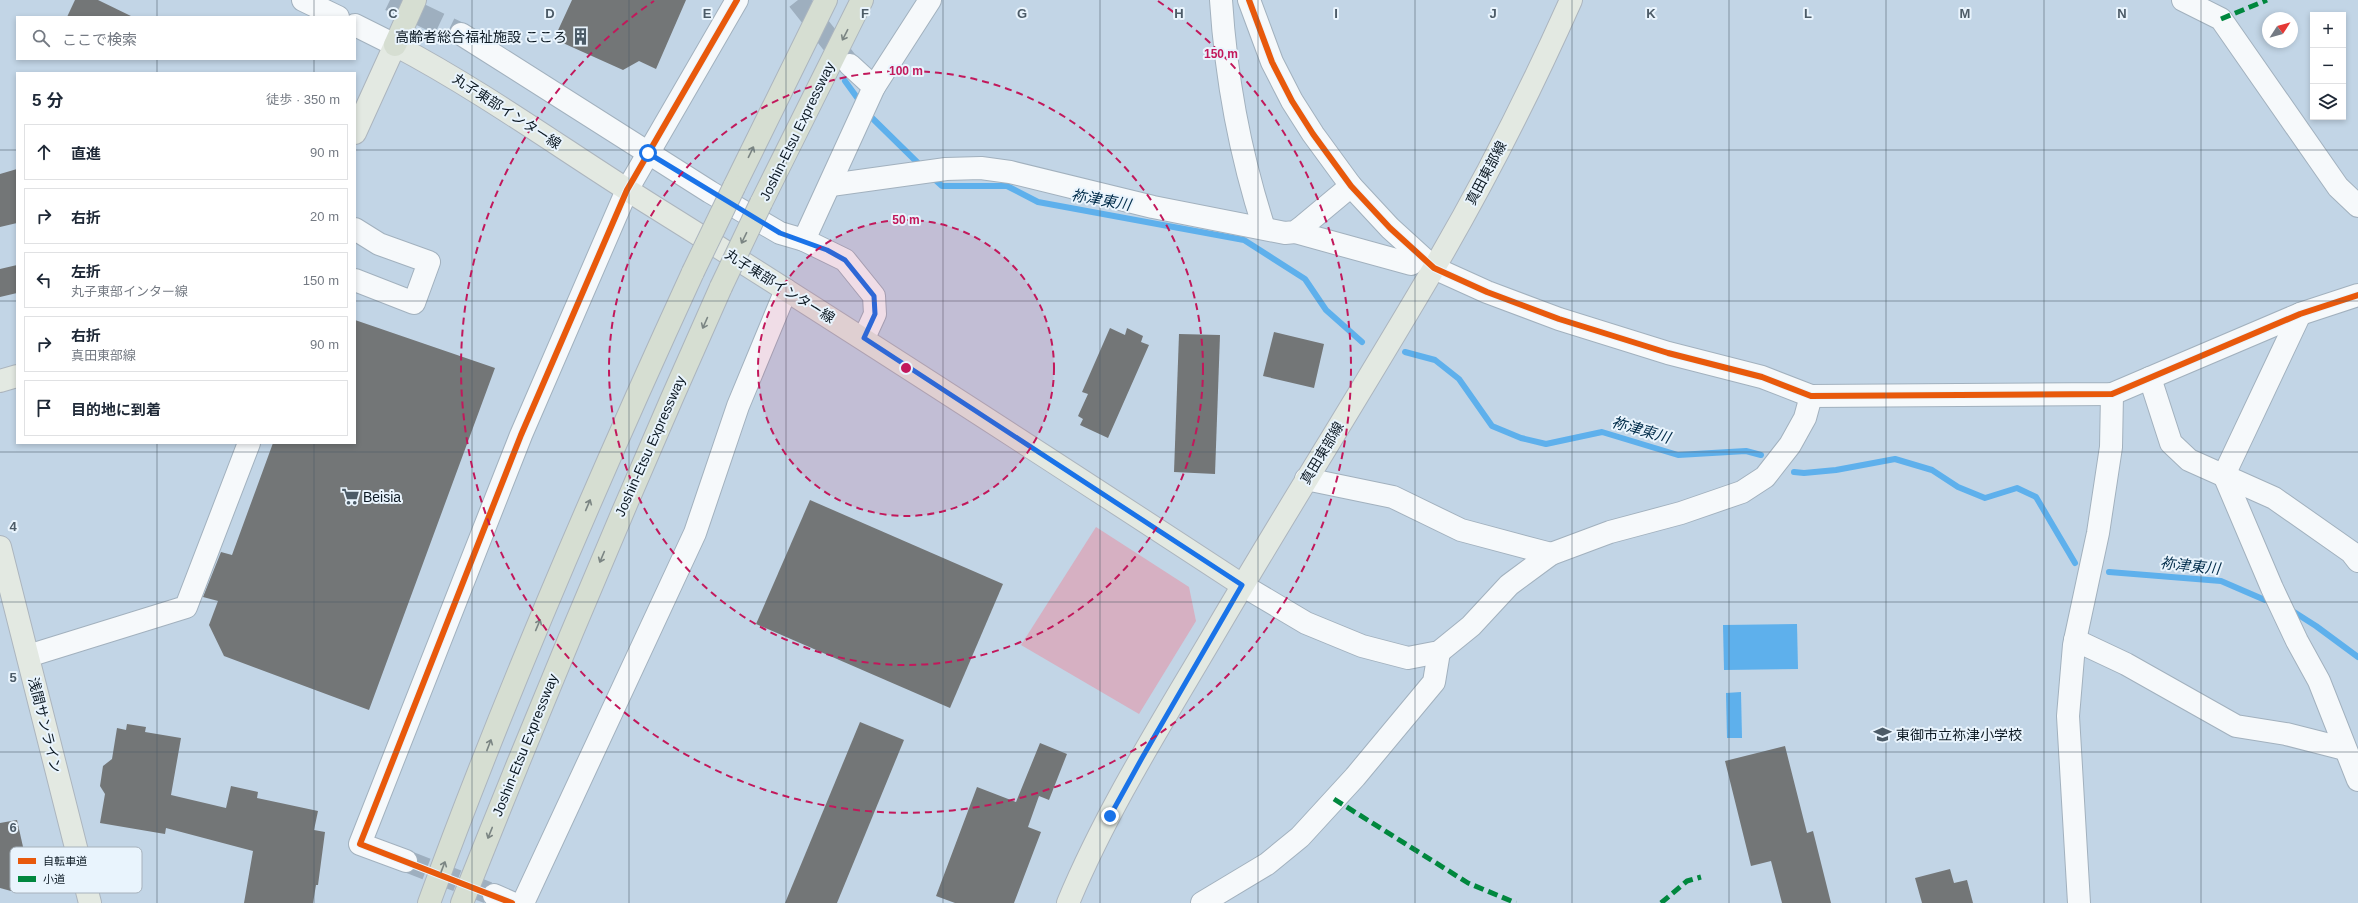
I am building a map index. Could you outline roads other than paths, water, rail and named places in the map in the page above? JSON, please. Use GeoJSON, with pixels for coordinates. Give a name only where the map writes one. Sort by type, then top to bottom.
{"type":"FeatureCollection","features":[{"type":"Feature","properties":{"kind":"highway"},"geometry":{"type":"LineString","coordinates":[[395,45],[415,0]]}},
{"type":"Feature","properties":{"kind":"highway"},"geometry":{"type":"LineString","coordinates":[[800,51],[820,0]]}},
{"type":"Feature","properties":{"kind":"highway"},"geometry":{"type":"LineString","coordinates":[[429,903],[514,680],[596,484],[693,272],[826,0]]}},
{"type":"Feature","properties":{"kind":"highway","name":"Joshin-Etsu Expressway"},"geometry":{"type":"LineString","coordinates":[[462,903],[550,682],[631,489],[721,287],[862,0]]}},
{"type":"Feature","properties":{"kind":"main road","name":"真田東部線"},"geometry":{"type":"LineString","coordinates":[[1068,903],[1078,878],[1142,758],[1242,585],[1434,268],[1510,128],[1571,0]]}},
{"type":"Feature","properties":{"kind":"main road"},"geometry":{"type":"LineString","coordinates":[[356,131],[395,45]]}},
{"type":"Feature","properties":{"kind":"main road","name":"丸子東部インター線"},"geometry":{"type":"LineString","coordinates":[[395,45],[446,72],[627,190],[864,338],[1242,585]]}},
{"type":"Feature","properties":{"kind":"main road"},"geometry":{"type":"LineString","coordinates":[[0,381],[16,376]]}},
{"type":"Feature","properties":{"kind":"main road","name":"浅間サンライン"},"geometry":{"type":"LineString","coordinates":[[0,547],[76,847]]}},
{"type":"Feature","properties":{"kind":"main road","name":"浅間サンライン"},"geometry":{"type":"LineString","coordinates":[[87,893],[90,903]]}},
{"type":"Feature","properties":{"kind":"street"},"geometry":{"type":"LineString","coordinates":[[302,0],[336,16]]}},
{"type":"Feature","properties":{"kind":"street"},"geometry":{"type":"LineString","coordinates":[[406,860],[360,844],[521,435],[627,190],[737,0]]}},
{"type":"Feature","properties":{"kind":"street"},"geometry":{"type":"LineString","coordinates":[[804,240],[831,185],[871,93],[930,0]]}},
{"type":"Feature","properties":{"kind":"street"},"geometry":{"type":"LineString","coordinates":[[1221,0],[1229,82],[1234,112],[1244,164],[1264,228]]}},
{"type":"Feature","properties":{"kind":"street"},"geometry":{"type":"LineString","coordinates":[[1249,0],[1272,62],[1292,101],[1313,134],[1352,186],[1390,228],[1434,268],[1487,292],[1559,319],[1668,353],[1762,377],[1811,396],[2112,394],[2300,314],[2358,295]]}},
{"type":"Feature","properties":{"kind":"street"},"geometry":{"type":"LineString","coordinates":[[2183,0],[2221,19],[2338,187],[2358,206]]}},
{"type":"Feature","properties":{"kind":"street"},"geometry":{"type":"LineString","coordinates":[[356,26],[395,45]]}},
{"type":"Feature","properties":{"kind":"street"},"geometry":{"type":"LineString","coordinates":[[461,34],[648,153],[780,233],[804,240],[845,260],[874,296],[875,314],[864,338]]}},
{"type":"Feature","properties":{"kind":"street"},"geometry":{"type":"LineString","coordinates":[[850,65],[871,93]]}},
{"type":"Feature","properties":{"kind":"street"},"geometry":{"type":"LineString","coordinates":[[831,185],[928,171],[981,168],[1010,172],[1153,207],[1285,233],[1295,232],[1411,264]]}},
{"type":"Feature","properties":{"kind":"street"},"geometry":{"type":"LineString","coordinates":[[1295,232],[1352,186]]}},
{"type":"Feature","properties":{"kind":"street"},"geometry":{"type":"LineString","coordinates":[[356,230],[379,244],[429,262],[414,303],[356,280]]}},
{"type":"Feature","properties":{"kind":"street"},"geometry":{"type":"LineString","coordinates":[[523,903],[695,533],[738,406],[786,290]]}},
{"type":"Feature","properties":{"kind":"street"},"geometry":{"type":"LineString","coordinates":[[2300,314],[2224,475],[2275,594],[2297,641],[2319,681],[2358,780]]}},
{"type":"Feature","properties":{"kind":"street"},"geometry":{"type":"LineString","coordinates":[[2150,378],[2170,443],[2189,460],[2274,498],[2351,552],[2358,561]]}},
{"type":"Feature","properties":{"kind":"street"},"geometry":{"type":"LineString","coordinates":[[2079,903],[2068,716],[2075,640],[2098,533],[2111,447],[2112,394]]}},
{"type":"Feature","properties":{"kind":"street"},"geometry":{"type":"LineString","coordinates":[[1242,585],[1306,623],[1362,646],[1408,658],[1439,652],[1470,626],[1509,585],[1551,554],[1610,532],[1681,513],[1742,492],[1765,477],[1790,445],[1805,418],[1811,396]]}},
{"type":"Feature","properties":{"kind":"street"},"geometry":{"type":"LineString","coordinates":[[28,656],[186,607],[249,444]]}},
{"type":"Feature","properties":{"kind":"street"},"geometry":{"type":"LineString","coordinates":[[1306,479],[1393,497],[1461,530],[1551,554]]}},
{"type":"Feature","properties":{"kind":"street"},"geometry":{"type":"LineString","coordinates":[[2075,640],[2126,664],[2236,726],[2286,734],[2345,749]]}},
{"type":"Feature","properties":{"kind":"street"},"geometry":{"type":"LineString","coordinates":[[1202,903],[1267,864],[1300,837],[1355,777],[1434,682],[1439,652]]}},
{"type":"Feature","properties":{"kind":"water"},"geometry":{"type":"Polygon","coordinates":[[[1797,624],[1798,669],[1724,670],[1723,625],[1797,624]]]}},
{"type":"Feature","properties":{"kind":"water"},"geometry":{"type":"Polygon","coordinates":[[[1741,692],[1742,738],[1727,738],[1726,693],[1741,692]]]}},
{"type":"Feature","properties":{"kind":"waterway","name":"祢津東川"},"geometry":{"type":"LineString","coordinates":[[845,81],[861,103]]}},
{"type":"Feature","properties":{"kind":"waterway","name":"祢津東川"},"geometry":{"type":"LineString","coordinates":[[867,113],[922,167]]}},
{"type":"Feature","properties":{"kind":"waterway","name":"祢津東川"},"geometry":{"type":"LineString","coordinates":[[931,176],[942,186],[1007,186],[1038,202],[1244,240],[1305,279],[1326,310],[1362,342]]}},
{"type":"Feature","properties":{"kind":"waterway","name":"祢津東川"},"geometry":{"type":"LineString","coordinates":[[1405,352],[1435,360],[1459,379],[1492,426],[1521,438],[1546,444],[1602,432],[1678,455],[1746,451],[1761,455]]}},
{"type":"Feature","properties":{"kind":"waterway","name":"祢津東川"},"geometry":{"type":"LineString","coordinates":[[1794,472],[1804,473],[1836,470],[1895,459],[1932,470],[1958,487],[1985,498],[2017,488],[2036,497],[2075,563]]}},
{"type":"Feature","properties":{"kind":"waterway","name":"祢津東川"},"geometry":{"type":"LineString","coordinates":[[2109,572],[2221,581],[2265,600]]}},
{"type":"Feature","properties":{"kind":"waterway","name":"祢津東川"},"geometry":{"type":"LineString","coordinates":[[2294,612],[2316,626],[2358,657]]}},
{"type":"Feature","properties":{"kind":"tunnel"},"geometry":{"type":"LineString","coordinates":[[390,0],[461,34]]}},
{"type":"Feature","properties":{"kind":"tunnel"},"geometry":{"type":"LineString","coordinates":[[798,0],[848,63]]}},
{"type":"Feature","properties":{"kind":"tunnel"},"geometry":{"type":"LineString","coordinates":[[406,861],[494,895]]}},
{"type":"Feature","properties":{"kind":"place","name":"高齢者総合福祉施設 こころ"},"geometry":{"type":"Point","coordinates":[580,37]}},
{"type":"Feature","properties":{"kind":"place","name":"Beisia"},"geometry":{"type":"Point","coordinates":[350,497]}},
{"type":"Feature","properties":{"kind":"place","name":"東御市立祢津小学校"},"geometry":{"type":"Point","coordinates":[1883,735]}}]}
